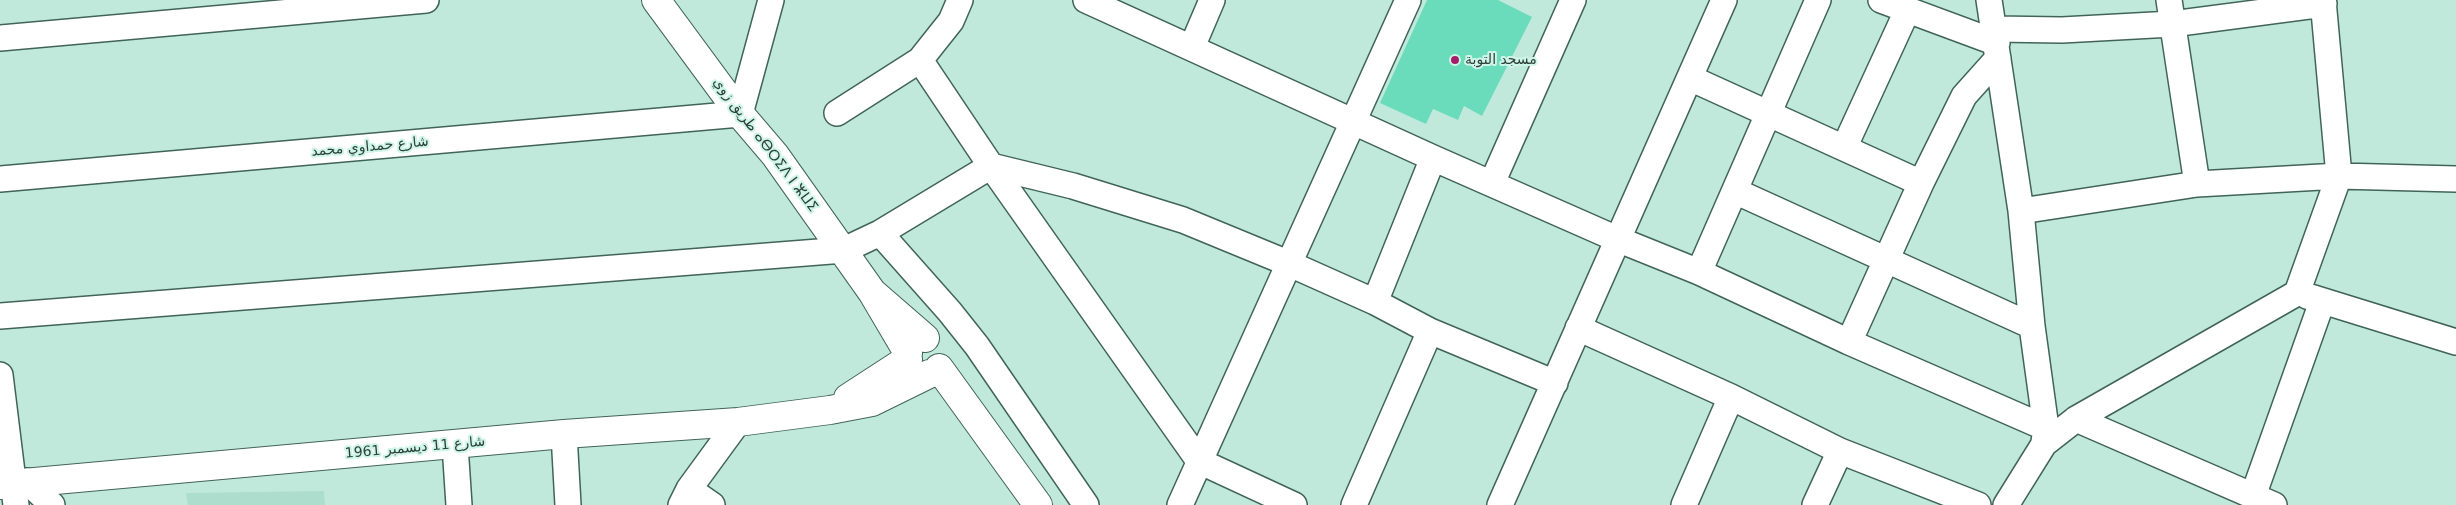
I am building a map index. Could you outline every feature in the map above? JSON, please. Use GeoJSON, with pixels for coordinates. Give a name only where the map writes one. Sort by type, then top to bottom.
{"type":"FeatureCollection","features":[{"type":"Feature","properties":{"kind":"main road","name":"طريق زوي ⴰⴱⵔⵉⴷ ⵏ ⵣⵡⵉ"},"geometry":{"type":"LineString","coordinates":[[656,0],[740,114],[775,155],[922,359]]}},
{"type":"Feature","properties":{"kind":"main road","name":"شارع 11 ديسمبر 1961"},"geometry":{"type":"LineString","coordinates":[[14,489],[564,434],[738,422],[830,410],[872,402],[922,359]]}},
{"type":"Feature","properties":{"kind":"main road"},"geometry":{"type":"LineString","coordinates":[[922,359],[1038,505]]}},
{"type":"Feature","properties":{"kind":"street"},"geometry":{"type":"LineString","coordinates":[[0,38],[426,0]]}},
{"type":"Feature","properties":{"kind":"street"},"geometry":{"type":"LineString","coordinates":[[740,114],[771,0]]}},
{"type":"Feature","properties":{"kind":"street"},"geometry":{"type":"LineString","coordinates":[[837,113],[920,60],[951,21],[960,0]]}},
{"type":"Feature","properties":{"kind":"street"},"geometry":{"type":"LineString","coordinates":[[1086,0],[1433,158],[1617,239],[1699,272],[2045,436]]}},
{"type":"Feature","properties":{"kind":"street"},"geometry":{"type":"LineString","coordinates":[[1192,47],[1212,0]]}},
{"type":"Feature","properties":{"kind":"street"},"geometry":{"type":"LineString","coordinates":[[1180,505],[1408,0]]}},
{"type":"Feature","properties":{"kind":"street"},"geometry":{"type":"LineString","coordinates":[[1492,183],[1573,0]]}},
{"type":"Feature","properties":{"kind":"street"},"geometry":{"type":"LineString","coordinates":[[1500,505],[1724,0]]}},
{"type":"Feature","properties":{"kind":"street"},"geometry":{"type":"LineString","coordinates":[[1699,272],[1818,0]]}},
{"type":"Feature","properties":{"kind":"street"},"geometry":{"type":"LineString","coordinates":[[1881,0],[1997,43],[2171,12],[2324,2],[2339,176],[2298,293],[2045,436],[2006,505]]}},
{"type":"Feature","properties":{"kind":"street"},"geometry":{"type":"LineString","coordinates":[[1989,0],[2021,211],[2045,436]]}},
{"type":"Feature","properties":{"kind":"street"},"geometry":{"type":"LineString","coordinates":[[1844,148],[1908,11]]}},
{"type":"Feature","properties":{"kind":"street"},"geometry":{"type":"LineString","coordinates":[[2171,12],[2197,184]]}},
{"type":"Feature","properties":{"kind":"street"},"geometry":{"type":"LineString","coordinates":[[1848,342],[1921,183],[1964,96],[1997,43]]}},
{"type":"Feature","properties":{"kind":"street"},"geometry":{"type":"LineString","coordinates":[[920,60],[991,166],[1199,461],[1294,505]]}},
{"type":"Feature","properties":{"kind":"street"},"geometry":{"type":"LineString","coordinates":[[1690,78],[1921,183]]}},
{"type":"Feature","properties":{"kind":"street","name":"شارع حمداوي محمد"},"geometry":{"type":"LineString","coordinates":[[0,180],[740,114]]}},
{"type":"Feature","properties":{"kind":"street"},"geometry":{"type":"LineString","coordinates":[[1375,302],[1433,158]]}},
{"type":"Feature","properties":{"kind":"street"},"geometry":{"type":"LineString","coordinates":[[0,316],[844,250],[880,233],[991,166],[1073,186],[1183,220],[1290,264],[1375,302],[1430,330],[1555,383]]}},
{"type":"Feature","properties":{"kind":"street"},"geometry":{"type":"LineString","coordinates":[[2021,211],[2197,184],[2339,176],[2456,179]]}},
{"type":"Feature","properties":{"kind":"street"},"geometry":{"type":"LineString","coordinates":[[1735,191],[2032,326]]}},
{"type":"Feature","properties":{"kind":"street"},"geometry":{"type":"LineString","coordinates":[[880,233],[950,312],[977,346],[1086,505]]}},
{"type":"Feature","properties":{"kind":"street"},"geometry":{"type":"LineString","coordinates":[[2298,293],[2456,342]]}},
{"type":"Feature","properties":{"kind":"street"},"geometry":{"type":"LineString","coordinates":[[2076,418],[2263,500],[2322,302]]}},
{"type":"Feature","properties":{"kind":"street"},"geometry":{"type":"LineString","coordinates":[[1578,328],[1731,397],[1840,451],[1978,505]]}},
{"type":"Feature","properties":{"kind":"street"},"geometry":{"type":"LineString","coordinates":[[1354,505],[1430,330]]}},
{"type":"Feature","properties":{"kind":"street"},"geometry":{"type":"LineString","coordinates":[[0,375],[14,489],[52,505]]}},
{"type":"Feature","properties":{"kind":"street"},"geometry":{"type":"LineString","coordinates":[[1684,505],[1731,397]]}},
{"type":"Feature","properties":{"kind":"street"},"geometry":{"type":"LineString","coordinates":[[712,505],[685,497],[738,422]]}},
{"type":"Feature","properties":{"kind":"street"},"geometry":{"type":"LineString","coordinates":[[564,434],[568,505]]}},
{"type":"Feature","properties":{"kind":"street"},"geometry":{"type":"LineString","coordinates":[[455,445],[459,505]]}},
{"type":"Feature","properties":{"kind":"street"},"geometry":{"type":"LineString","coordinates":[[1815,505],[1840,451]]}},
{"type":"Feature","properties":{"kind":"shaded area"},"geometry":{"type":"Polygon","coordinates":[[[324,491],[325,505],[188,505],[186,493],[324,491]]]}},
{"type":"Feature","properties":{"kind":"building","name":"مسجد التوبة"},"geometry":{"type":"Polygon","coordinates":[[[1427,0],[1498,0],[1532,17],[1482,116],[1464,106],[1458,120],[1433,109],[1426,124],[1380,103],[1427,0]]]}},
{"type":"Feature","properties":{"kind":"place","name":"مسجد التوبة"},"geometry":{"type":"Point","coordinates":[1455,60]}}]}
